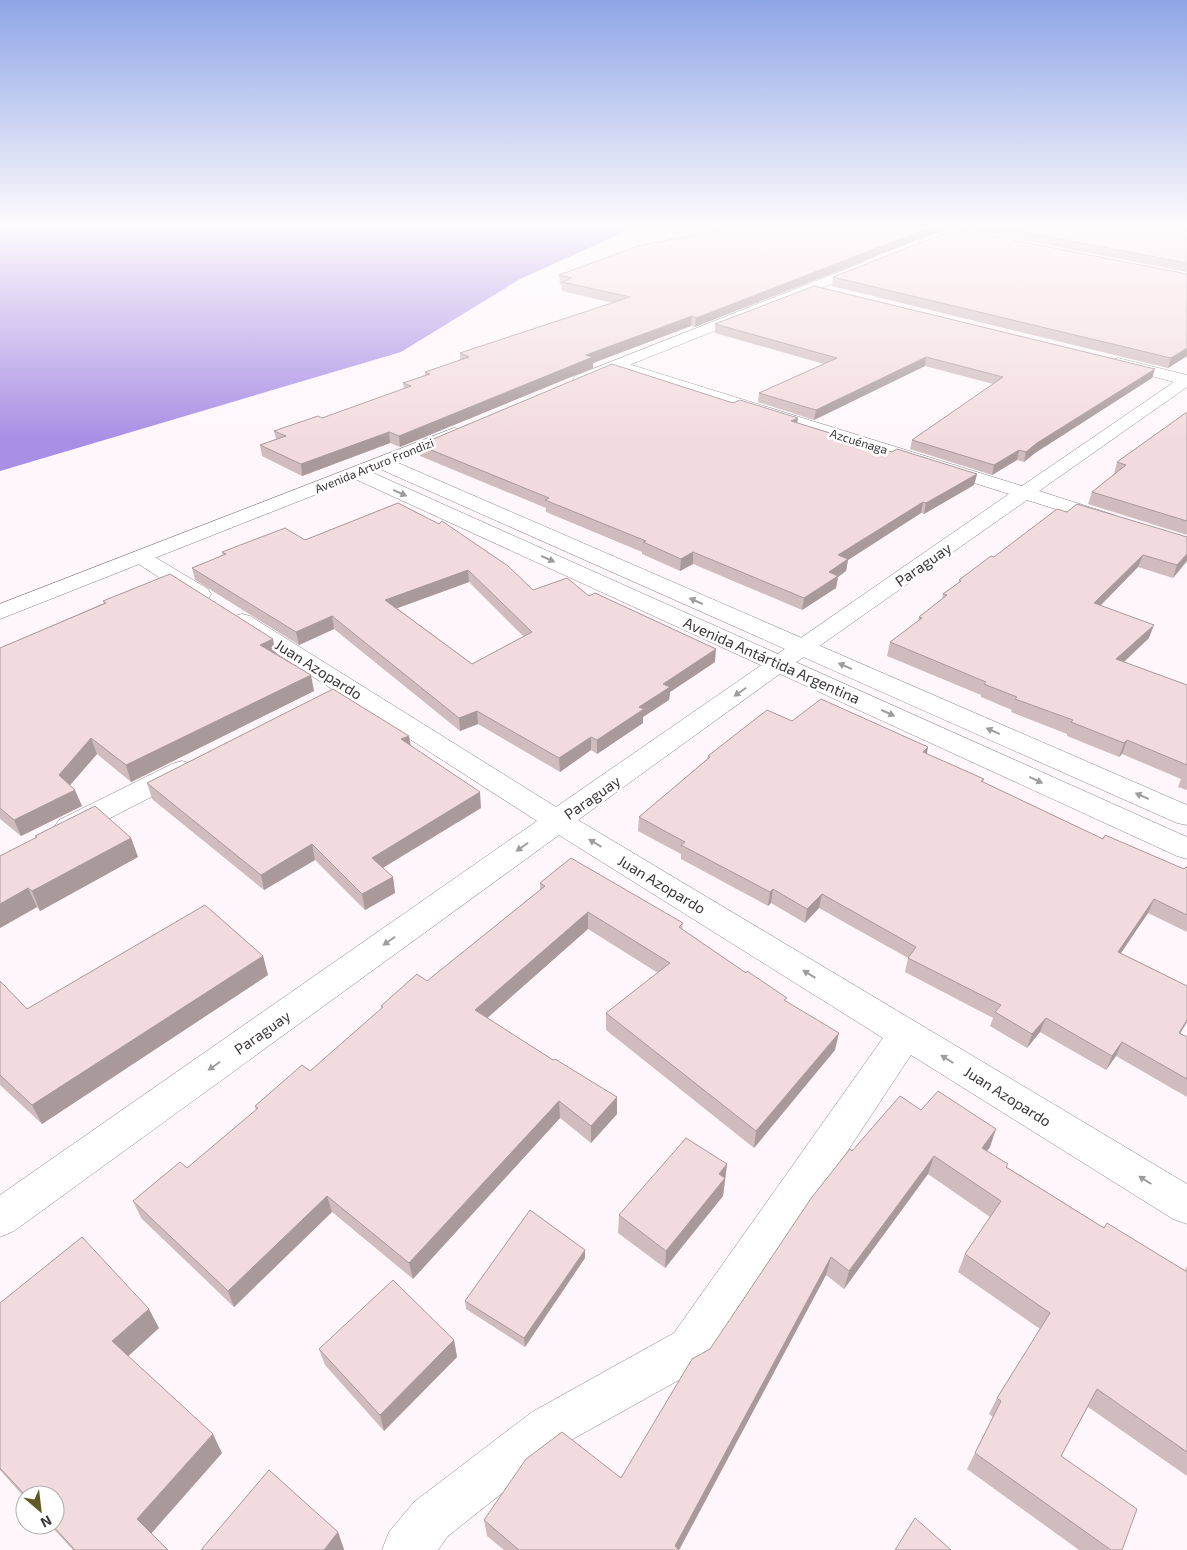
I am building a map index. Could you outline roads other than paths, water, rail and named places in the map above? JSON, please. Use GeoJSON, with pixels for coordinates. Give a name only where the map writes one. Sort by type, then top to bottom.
{"type":"FeatureCollection","features":[{"type":"Feature","properties":{"kind":"street"},"geometry":{"type":"LineString","coordinates":[[562,387],[785,297]]}},
{"type":"Feature","properties":{"kind":"street"},"geometry":{"type":"LineString","coordinates":[[1100,359],[1187,380]]}},
{"type":"Feature","properties":{"kind":"street","name":"Azcuénaga"},"geometry":{"type":"LineString","coordinates":[[617,365],[1121,523]]}},
{"type":"Feature","properties":{"kind":"street","name":"Paraguay"},"geometry":{"type":"LineString","coordinates":[[0,1218],[791,655],[1187,380]]}},
{"type":"Feature","properties":{"kind":"street","name":"Avenida Arturo Frondizi"},"geometry":{"type":"LineString","coordinates":[[0,612],[382,463],[472,425]]}},
{"type":"Feature","properties":{"kind":"street","name":"Avenida Antártida Argentina"},"geometry":{"type":"LineString","coordinates":[[382,463],[791,655],[1187,850]]}},
{"type":"Feature","properties":{"kind":"street","name":"Avenida Antártida Argentina"},"geometry":{"type":"LineString","coordinates":[[356,472],[791,655],[1187,816]]}},
{"type":"Feature","properties":{"kind":"street","name":"Juan Azopardo"},"geometry":{"type":"LineString","coordinates":[[141,557],[558,821],[1187,1206]]}},
{"type":"Feature","properties":{"kind":"street"},"geometry":{"type":"LineString","coordinates":[[320,700],[346,687]]}},
{"type":"Feature","properties":{"kind":"street"},"geometry":{"type":"LineString","coordinates":[[44,840],[204,759]]}},
{"type":"Feature","properties":{"kind":"street"},"geometry":{"type":"LineString","coordinates":[[407,1550],[431,1519],[548,1428],[690,1349],[906,1034]]}}]}
